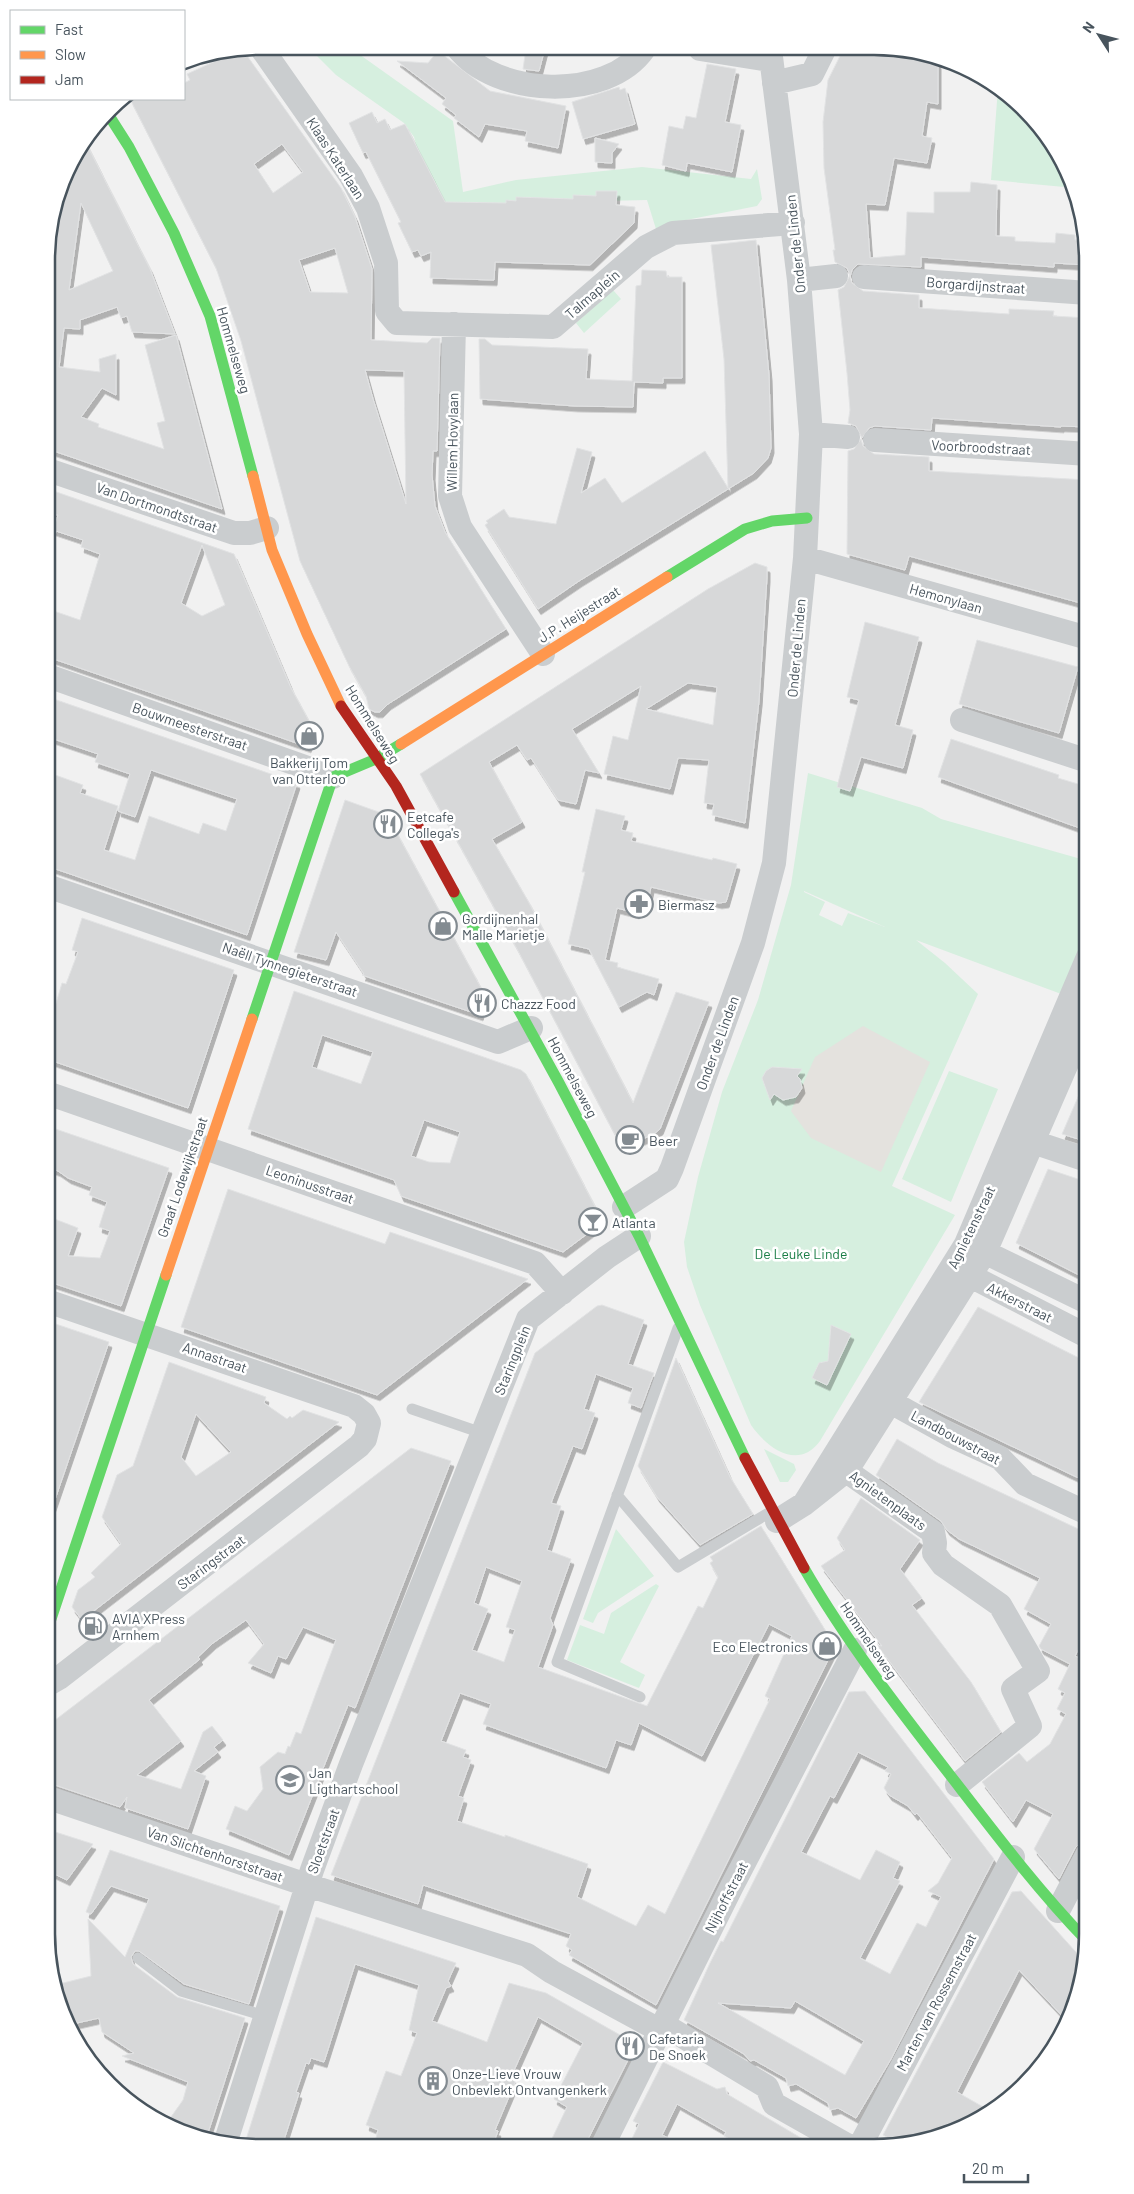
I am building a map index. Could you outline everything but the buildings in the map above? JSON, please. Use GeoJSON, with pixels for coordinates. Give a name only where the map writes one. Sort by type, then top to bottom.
{"type":"FeatureCollection","features":[{"type":"Feature","properties":{"kind":"street","name":"Klaas Katerlaan"},"geometry":{"type":"LineString","coordinates":[[266,55],[351,176],[368,208],[386,263],[387,312]]}},
{"type":"Feature","properties":{"kind":"street"},"geometry":{"type":"LineString","coordinates":[[465,55],[478,66],[500,77],[526,84],[562,86],[586,84],[607,78],[625,67],[638,55]]}},
{"type":"Feature","properties":{"kind":"street","name":"Onder de Linden"},"geometry":{"type":"LineString","coordinates":[[624,1207],[656,1188],[667,1179],[672,1168],[753,943],[777,845],[805,558],[811,434],[793,223],[770,55]]}},
{"type":"Feature","properties":{"kind":"street"},"geometry":{"type":"LineString","coordinates":[[774,82],[812,74],[822,55]]}},
{"type":"Feature","properties":{"kind":"street","name":"Hommelseweg"},"geometry":{"type":"LineString","coordinates":[[111,119],[129,148],[174,232],[210,316],[272,550],[307,634],[342,708],[396,786],[530,1028],[640,1236],[744,1458],[774,1516],[855,1650],[1013,1857],[1079,1932]]}},
{"type":"Feature","properties":{"kind":"street","name":"Talmaplein"},"geometry":{"type":"LineString","coordinates":[[387,312],[397,323],[553,327],[646,247],[673,233],[793,223]]}},
{"type":"Feature","properties":{"kind":"street"},"geometry":{"type":"LineString","coordinates":[[799,280],[836,276]]}},
{"type":"Feature","properties":{"kind":"street","name":"Borgardijnstraat"},"geometry":{"type":"LineString","coordinates":[[864,277],[1079,292]]}},
{"type":"Feature","properties":{"kind":"street","name":"Willem Hovylaan"},"geometry":{"type":"LineString","coordinates":[[454,324],[450,496],[460,527],[542,654]]}},
{"type":"Feature","properties":{"kind":"street"},"geometry":{"type":"LineString","coordinates":[[811,434],[848,437]]}},
{"type":"Feature","properties":{"kind":"street","name":"Voorbroodstraat"},"geometry":{"type":"LineString","coordinates":[[875,440],[1079,453]]}},
{"type":"Feature","properties":{"kind":"street","name":"Van Dortmondtstraat"},"geometry":{"type":"LineString","coordinates":[[55,472],[234,533],[250,533],[267,528]]}},
{"type":"Feature","properties":{"kind":"street","name":"J.P. Heijestraat"},"geometry":{"type":"LineString","coordinates":[[376,759],[744,529],[772,521],[807,518]]}},
{"type":"Feature","properties":{"kind":"street","name":"Hemonylaan"},"geometry":{"type":"LineString","coordinates":[[805,558],[1079,635]]}},
{"type":"Feature","properties":{"kind":"street","name":"Bouwmeesterstraat"},"geometry":{"type":"LineString","coordinates":[[55,678],[333,777]]}},
{"type":"Feature","properties":{"kind":"street"},"geometry":{"type":"LineString","coordinates":[[962,720],[1079,758]]}},
{"type":"Feature","properties":{"kind":"street"},"geometry":{"type":"LineString","coordinates":[[333,777],[376,759]]}},
{"type":"Feature","properties":{"kind":"street","name":"Graaf Lodewijkstraat"},"geometry":{"type":"LineString","coordinates":[[55,1607],[207,1148],[333,777]]}},
{"type":"Feature","properties":{"kind":"street","name":"Naëll Tynnegieterstraat"},"geometry":{"type":"LineString","coordinates":[[55,889],[498,1042],[530,1028]]}},
{"type":"Feature","properties":{"kind":"street","name":"Agnietenstraat"},"geometry":{"type":"LineString","coordinates":[[774,1516],[804,1504],[839,1465],[962,1271],[976,1248],[1023,1139],[1079,1024]]}},
{"type":"Feature","properties":{"kind":"street","name":"Leoninusstraat"},"geometry":{"type":"LineString","coordinates":[[55,1096],[535,1263],[562,1293]]}},
{"type":"Feature","properties":{"kind":"street"},"geometry":{"type":"LineString","coordinates":[[1023,1139],[1079,1157]]}},
{"type":"Feature","properties":{"kind":"street","name":"Staringplein"},"geometry":{"type":"LineString","coordinates":[[482,1433],[528,1319],[607,1257],[640,1236]]}},
{"type":"Feature","properties":{"kind":"street","name":"Akkerstraat"},"geometry":{"type":"LineString","coordinates":[[976,1248],[1079,1298]]}},
{"type":"Feature","properties":{"kind":"street","name":"Akkerstraat"},"geometry":{"type":"LineString","coordinates":[[962,1271],[1079,1331]]}},
{"type":"Feature","properties":{"kind":"street","name":"Annastraat"},"geometry":{"type":"LineString","coordinates":[[55,1304],[146,1333],[354,1406],[364,1414],[369,1423],[368,1430]]}},
{"type":"Feature","properties":{"kind":"street","name":"Landbouwstraat"},"geometry":{"type":"LineString","coordinates":[[883,1397],[952,1436],[1000,1458],[1025,1484],[1079,1510]]}},
{"type":"Feature","properties":{"kind":"street","name":"Staringstraat"},"geometry":{"type":"LineString","coordinates":[[55,1680],[217,1558],[352,1452],[365,1439],[368,1430]]}},
{"type":"Feature","properties":{"kind":"street","name":"Sloetstraat"},"geometry":{"type":"LineString","coordinates":[[227,2136],[305,1892],[351,1764],[482,1433]]}},
{"type":"Feature","properties":{"kind":"street","name":"Agnietenplaats"},"geometry":{"type":"LineString","coordinates":[[839,1465],[933,1532],[936,1543],[934,1553],[943,1565],[1000,1604],[1038,1671],[1013,1689],[1030,1726],[957,1785]]}},
{"type":"Feature","properties":{"kind":"street","name":"Nijhoffstraat"},"geometry":{"type":"LineString","coordinates":[[606,2139],[728,1894],[855,1650]]}},
{"type":"Feature","properties":{"kind":"street","name":"Van Slichtenhorststraat"},"geometry":{"type":"LineString","coordinates":[[55,1800],[305,1892],[529,1971],[552,1972],[662,2028],[767,2087],[774,2104],[836,2139]]}},
{"type":"Feature","properties":{"kind":"street","name":"Van Slichtenhorststraat"},"geometry":{"type":"LineString","coordinates":[[55,1815],[305,1892]]}},
{"type":"Feature","properties":{"kind":"street","name":"Marten van Rossemstraat"},"geometry":{"type":"LineString","coordinates":[[865,2139],[1013,1857]]}},
{"type":"Feature","properties":{"kind":"street"},"geometry":{"type":"LineString","coordinates":[[1058,1910],[1079,1870]]}},
{"type":"Feature","properties":{"kind":"lane"},"geometry":{"type":"LineString","coordinates":[[640,1697],[557,1662],[681,1321]]}},
{"type":"Feature","properties":{"kind":"lane"},"geometry":{"type":"LineString","coordinates":[[412,1409],[482,1433]]}},
{"type":"Feature","properties":{"kind":"lane"},"geometry":{"type":"LineString","coordinates":[[617,1495],[678,1567],[774,1516]]}},
{"type":"Feature","properties":{"kind":"lane"},"geometry":{"type":"LineString","coordinates":[[138,1958],[181,1991],[265,2016]]}},
{"type":"Feature","properties":{"kind":"green space"},"geometry":{"type":"Polygon","coordinates":[[[360,55],[453,121],[463,192],[516,180],[642,167],[751,179],[757,169],[762,199],[757,206],[666,224],[656,229],[647,200],[604,201],[438,228],[414,137],[404,123],[336,75],[317,56],[360,55]]]}},
{"type":"Feature","properties":{"kind":"green space"},"geometry":{"type":"Polygon","coordinates":[[[997,96],[1019,115],[1037,135],[1052,157],[1065,187],[991,180],[997,96]]]}},
{"type":"Feature","properties":{"kind":"green space"},"geometry":{"type":"Polygon","coordinates":[[[613,290],[621,299],[584,333],[576,323],[613,290]]]}},
{"type":"Feature","properties":{"kind":"green space","name":"De Leuke Linde"},"geometry":{"type":"Polygon","coordinates":[[[808,773],[922,808],[941,819],[1079,858],[1079,960],[1064,995],[916,940],[945,963],[978,994],[892,1186],[955,1215],[820,1441],[811,1450],[793,1455],[783,1453],[774,1448],[751,1425],[700,1305],[687,1267],[684,1242],[698,1177],[722,1092],[758,1000],[791,885],[808,773]],[[804,891],[825,902],[819,915],[842,926],[848,913],[885,927],[804,891]]]}},
{"type":"Feature","properties":{"kind":"green space"},"geometry":{"type":"Polygon","coordinates":[[[949,1071],[998,1089],[951,1202],[902,1179],[949,1071]]]}},
{"type":"Feature","properties":{"kind":"green space"},"geometry":{"type":"Polygon","coordinates":[[[764,1449],[794,1464],[796,1470],[788,1482],[780,1482],[764,1449]]]}},
{"type":"Feature","properties":{"kind":"green space"},"geometry":{"type":"Polygon","coordinates":[[[616,1529],[654,1576],[598,1613],[593,1623],[583,1619],[616,1529]]]}},
{"type":"Feature","properties":{"kind":"green space"},"geometry":{"type":"Polygon","coordinates":[[[656,1584],[659,1586],[620,1662],[645,1675],[639,1688],[567,1660],[580,1625],[604,1634],[611,1613],[656,1584]]]}},
{"type":"Feature","properties":{"kind":"sand"},"geometry":{"type":"Polygon","coordinates":[[[863,1026],[930,1062],[881,1172],[811,1138],[791,1111],[815,1057],[863,1026]]]}},
{"type":"Feature","properties":{"kind":"traffic: fast"},"geometry":{"type":"LineString","coordinates":[[111,119],[129,147],[174,233],[210,316],[253,476]]}},
{"type":"Feature","properties":{"kind":"traffic: fast"},"geometry":{"type":"LineString","coordinates":[[667,577],[745,529],[772,521],[807,518]]}},
{"type":"Feature","properties":{"kind":"traffic: fast"},"geometry":{"type":"LineString","coordinates":[[252,1019],[333,777],[376,759],[401,744]]}},
{"type":"Feature","properties":{"kind":"traffic: fast"},"geometry":{"type":"LineString","coordinates":[[454,892],[559,1083],[639,1236],[745,1458]]}},
{"type":"Feature","properties":{"kind":"traffic: fast"},"geometry":{"type":"LineString","coordinates":[[55,1607],[166,1275]]}},
{"type":"Feature","properties":{"kind":"traffic: fast"},"geometry":{"type":"LineString","coordinates":[[804,1568],[837,1622],[911,1725],[1016,1860],[1079,1932]]}},
{"type":"Feature","properties":{"kind":"traffic: slow"},"geometry":{"type":"LineString","coordinates":[[253,476],[272,550],[307,634],[341,706]]}},
{"type":"Feature","properties":{"kind":"traffic: slow"},"geometry":{"type":"LineString","coordinates":[[401,744],[667,577]]}},
{"type":"Feature","properties":{"kind":"traffic: slow"},"geometry":{"type":"LineString","coordinates":[[166,1275],[252,1019]]}},
{"type":"Feature","properties":{"kind":"traffic: jam"},"geometry":{"type":"LineString","coordinates":[[341,706],[396,786],[454,892]]}},
{"type":"Feature","properties":{"kind":"traffic: jam"},"geometry":{"type":"LineString","coordinates":[[745,1458],[804,1568]]}},
{"type":"Feature","properties":{"kind":"place","name":"Bakkerij Tom van Otterloo"},"geometry":{"type":"Point","coordinates":[309,736]}},
{"type":"Feature","properties":{"kind":"place","name":"Eetcafe Collega's"},"geometry":{"type":"Point","coordinates":[388,824]}},
{"type":"Feature","properties":{"kind":"place","name":"Biermasz"},"geometry":{"type":"Point","coordinates":[639,904]}},
{"type":"Feature","properties":{"kind":"place","name":"Gordijnenhal Malle Marietje"},"geometry":{"type":"Point","coordinates":[443,926]}},
{"type":"Feature","properties":{"kind":"place","name":"Chazzz Food"},"geometry":{"type":"Point","coordinates":[482,1003]}},
{"type":"Feature","properties":{"kind":"place","name":"Beer"},"geometry":{"type":"Point","coordinates":[630,1140]}},
{"type":"Feature","properties":{"kind":"place","name":"Atlanta"},"geometry":{"type":"Point","coordinates":[593,1222]}},
{"type":"Feature","properties":{"kind":"place","name":"AVIA XPress Arnhem"},"geometry":{"type":"Point","coordinates":[93,1626]}},
{"type":"Feature","properties":{"kind":"place","name":"Eco Electronics"},"geometry":{"type":"Point","coordinates":[827,1646]}},
{"type":"Feature","properties":{"kind":"place","name":"Jan Ligthartschool"},"geometry":{"type":"Point","coordinates":[290,1780]}},
{"type":"Feature","properties":{"kind":"place","name":"Cafetaria De Snoek"},"geometry":{"type":"Point","coordinates":[630,2046]}},
{"type":"Feature","properties":{"kind":"place","name":"Onze-Lieve Vrouw Onbevlekt Ontvangenkerk"},"geometry":{"type":"Point","coordinates":[433,2081]}}]}
